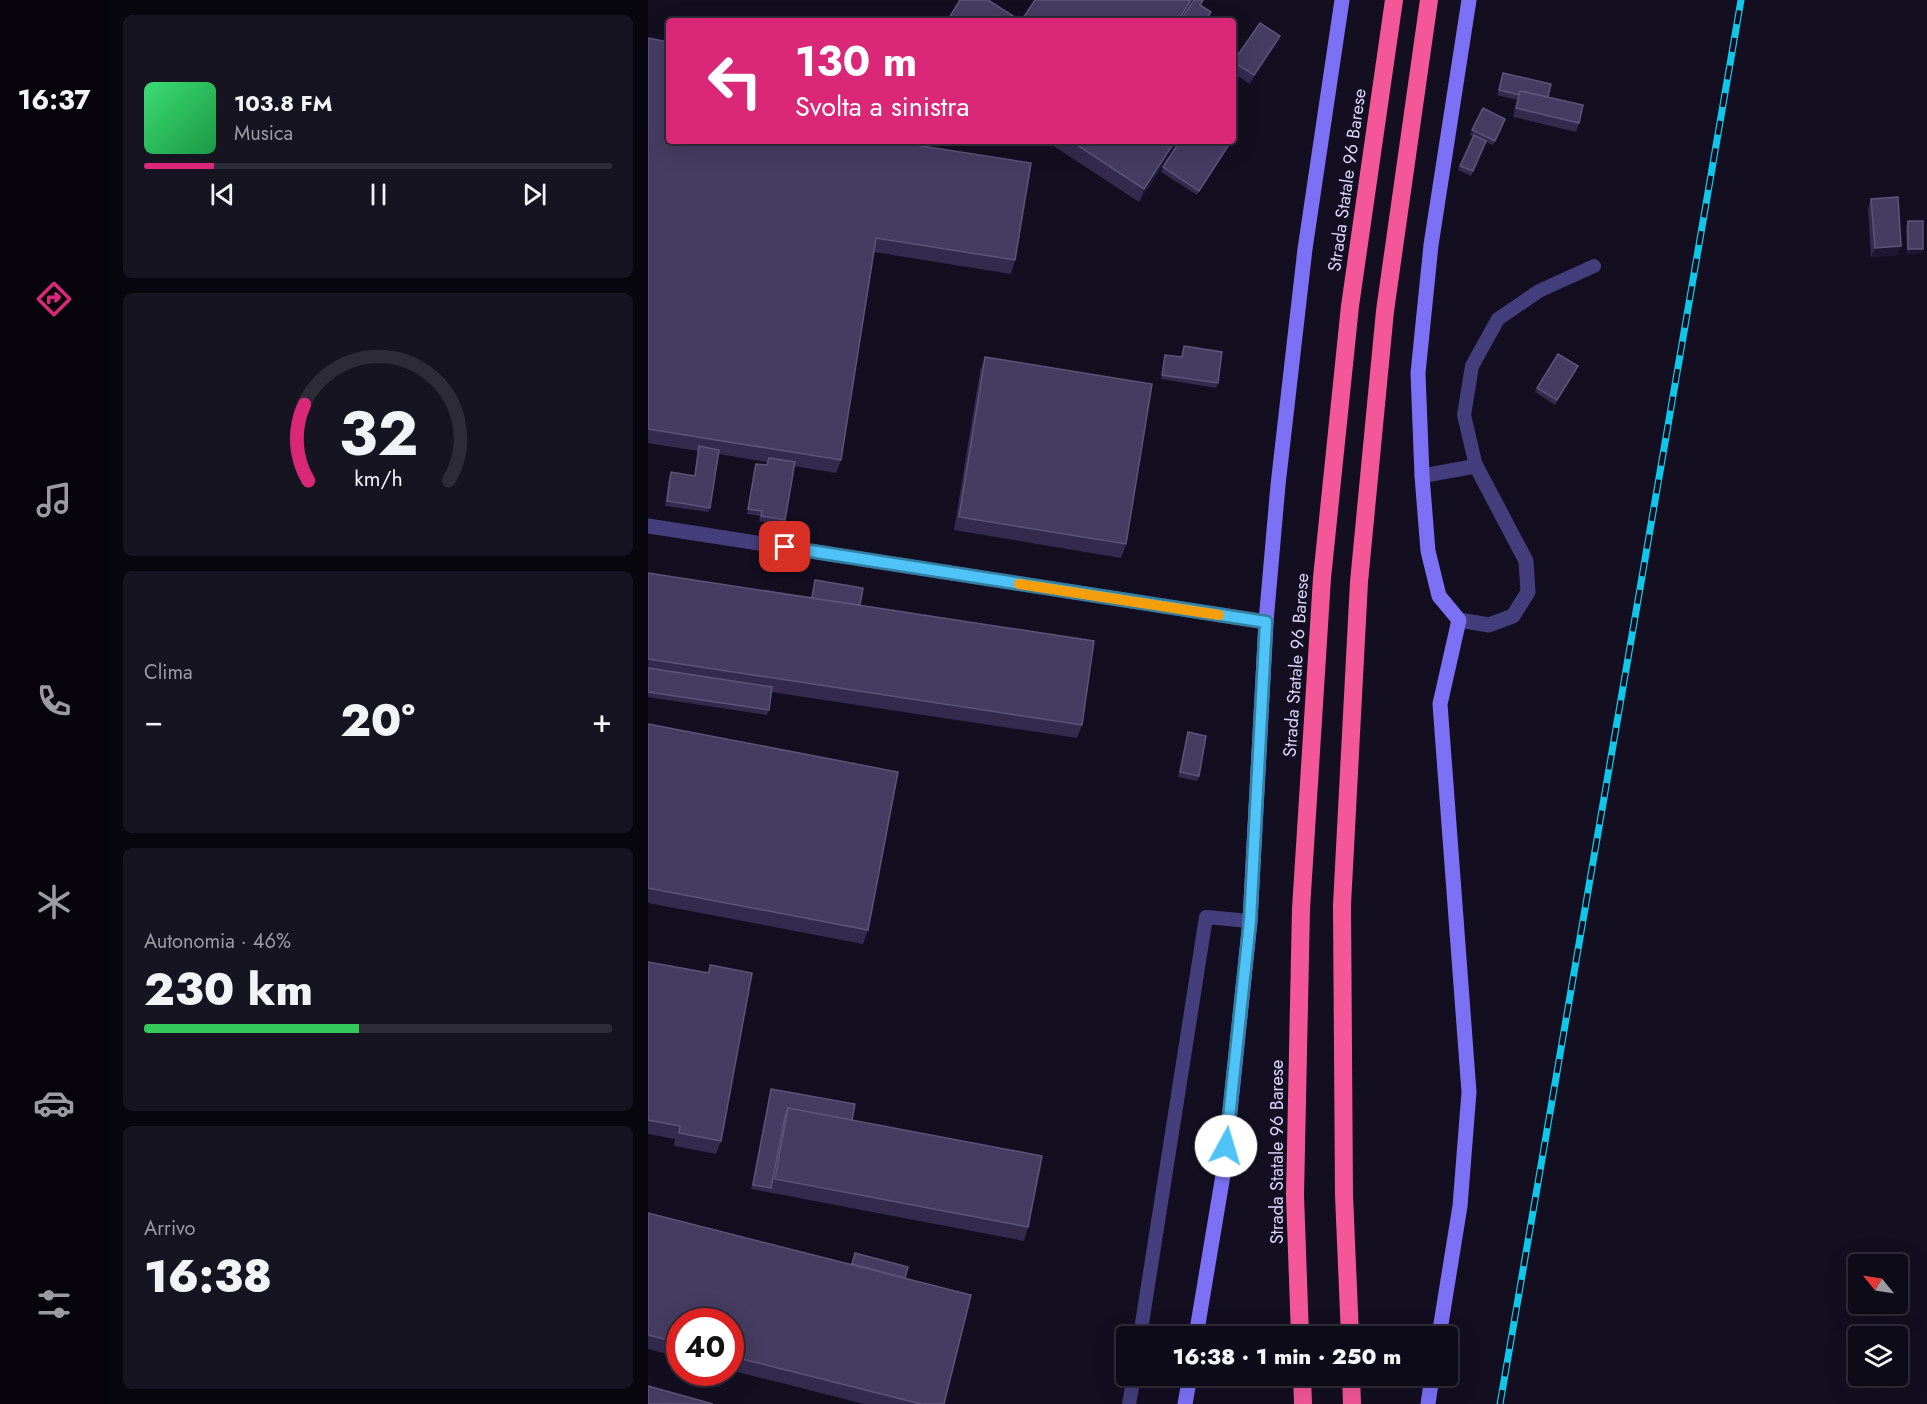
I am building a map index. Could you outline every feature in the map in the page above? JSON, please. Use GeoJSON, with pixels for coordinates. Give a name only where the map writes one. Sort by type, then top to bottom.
{"type":"FeatureCollection","features":[{"type":"Feature","properties":{"kind":"highway","name":"Strada Statale 96 Barese"},"geometry":{"type":"LineString","coordinates":[[1300,1326],[1295,1195],[1301,909],[1322,578],[1350,306],[1394,0]]}},
{"type":"Feature","properties":{"kind":"highway"},"geometry":{"type":"LineString","coordinates":[[1350,1326],[1344,1195],[1342,905],[1359,582],[1385,311],[1429,0]]}},
{"type":"Feature","properties":{"kind":"highway"},"geometry":{"type":"LineString","coordinates":[[1302,1386],[1303,1404]]}},
{"type":"Feature","properties":{"kind":"highway"},"geometry":{"type":"LineString","coordinates":[[1351,1386],[1352,1404]]}},
{"type":"Feature","properties":{"kind":"street"},"geometry":{"type":"LineString","coordinates":[[1198,1326],[1224,1169],[1250,921],[1266,622],[1278,485],[1304,261],[1342,0]]}},
{"type":"Feature","properties":{"kind":"street"},"geometry":{"type":"LineString","coordinates":[[1422,476],[1476,466],[1526,561],[1528,592],[1513,616],[1489,625],[1459,620],[1439,596],[1428,550],[1422,476],[1418,373],[1431,245],[1469,0]]}},
{"type":"Feature","properties":{"kind":"street"},"geometry":{"type":"LineString","coordinates":[[648,526],[1266,622]]}},
{"type":"Feature","properties":{"kind":"street"},"geometry":{"type":"LineString","coordinates":[[1441,1326],[1460,1206],[1469,1092],[1440,704],[1459,620]]}},
{"type":"Feature","properties":{"kind":"street"},"geometry":{"type":"LineString","coordinates":[[1185,1404],[1188,1386]]}},
{"type":"Feature","properties":{"kind":"street"},"geometry":{"type":"LineString","coordinates":[[1428,1404],[1431,1386]]}},
{"type":"Feature","properties":{"kind":"lane"},"geometry":{"type":"LineString","coordinates":[[1476,466],[1464,415],[1472,366],[1498,319],[1539,291],[1594,266]]}},
{"type":"Feature","properties":{"kind":"lane"},"geometry":{"type":"LineString","coordinates":[[1142,1326],[1206,917],[1250,921]]}},
{"type":"Feature","properties":{"kind":"lane"},"geometry":{"type":"LineString","coordinates":[[1129,1404],[1132,1386]]}},
{"type":"Feature","properties":{"kind":"building"},"geometry":{"type":"Polygon","coordinates":[[[960,0],[988,0],[1016,18],[949,18],[960,0]]]}},
{"type":"Feature","properties":{"kind":"building"},"geometry":{"type":"Polygon","coordinates":[[[1035,0],[1191,0],[1180,18],[1023,18],[1035,0]]]}},
{"type":"Feature","properties":{"kind":"building"},"geometry":{"type":"Polygon","coordinates":[[[1194,0],[1203,0],[1200,5],[1211,12],[1207,18],[1182,18],[1194,0]]]}},
{"type":"Feature","properties":{"kind":"building"},"geometry":{"type":"Polygon","coordinates":[[[1260,23],[1280,36],[1254,75],[1236,64],[1236,58],[1260,23]]]}},
{"type":"Feature","properties":{"kind":"building"},"geometry":{"type":"Polygon","coordinates":[[[648,38],[666,41],[666,144],[909,144],[1031,163],[1015,260],[876,238],[841,460],[648,429],[648,38]]]}},
{"type":"Feature","properties":{"kind":"building"},"geometry":{"type":"Polygon","coordinates":[[[1503,73],[1551,84],[1548,97],[1520,91],[1519,95],[1499,90],[1503,73]]]}},
{"type":"Feature","properties":{"kind":"building"},"geometry":{"type":"Polygon","coordinates":[[[1520,91],[1583,105],[1579,123],[1516,108],[1520,91]]]}},
{"type":"Feature","properties":{"kind":"building"},"geometry":{"type":"Polygon","coordinates":[[[1483,108],[1505,119],[1495,141],[1472,130],[1483,108]]]}},
{"type":"Feature","properties":{"kind":"building"},"geometry":{"type":"Polygon","coordinates":[[[1474,135],[1486,141],[1473,171],[1460,166],[1474,135]]]}},
{"type":"Feature","properties":{"kind":"building"},"geometry":{"type":"Polygon","coordinates":[[[1076,144],[1173,144],[1144,189],[1076,144]]]}},
{"type":"Feature","properties":{"kind":"building"},"geometry":{"type":"Polygon","coordinates":[[[1178,144],[1225,144],[1228,146],[1199,191],[1163,167],[1178,144]]]}},
{"type":"Feature","properties":{"kind":"building"},"geometry":{"type":"Polygon","coordinates":[[[1898,197],[1901,246],[1875,248],[1871,199],[1898,197]]]}},
{"type":"Feature","properties":{"kind":"building"},"geometry":{"type":"Polygon","coordinates":[[[1908,221],[1923,221],[1923,249],[1908,249],[1908,221]]]}},
{"type":"Feature","properties":{"kind":"building"},"geometry":{"type":"Polygon","coordinates":[[[1184,346],[1222,352],[1218,383],[1162,375],[1165,355],[1182,357],[1184,346]]]}},
{"type":"Feature","properties":{"kind":"building"},"geometry":{"type":"Polygon","coordinates":[[[1558,354],[1578,366],[1557,400],[1537,388],[1558,354]]]}},
{"type":"Feature","properties":{"kind":"building"},"geometry":{"type":"Polygon","coordinates":[[[985,357],[1152,384],[1126,544],[959,517],[985,357]]]}},
{"type":"Feature","properties":{"kind":"building"},"geometry":{"type":"Polygon","coordinates":[[[699,446],[719,450],[710,508],[667,501],[671,472],[695,476],[699,446]]]}},
{"type":"Feature","properties":{"kind":"building"},"geometry":{"type":"Polygon","coordinates":[[[769,458],[795,462],[785,520],[761,516],[762,511],[748,509],[756,464],[767,465],[769,458]]]}},
{"type":"Feature","properties":{"kind":"building"},"geometry":{"type":"Polygon","coordinates":[[[648,573],[1094,641],[1082,725],[648,659],[648,573]]]}},
{"type":"Feature","properties":{"kind":"building"},"geometry":{"type":"Polygon","coordinates":[[[815,580],[863,588],[860,605],[812,598],[815,580]]]}},
{"type":"Feature","properties":{"kind":"building"},"geometry":{"type":"Polygon","coordinates":[[[648,668],[772,687],[769,710],[648,692],[648,668]]]}},
{"type":"Feature","properties":{"kind":"building"},"geometry":{"type":"Polygon","coordinates":[[[648,724],[898,772],[868,930],[648,888],[648,724]]]}},
{"type":"Feature","properties":{"kind":"building"},"geometry":{"type":"Polygon","coordinates":[[[1188,732],[1206,736],[1199,776],[1180,772],[1188,732]]]}},
{"type":"Feature","properties":{"kind":"building"},"geometry":{"type":"Polygon","coordinates":[[[648,962],[709,973],[710,965],[752,973],[721,1141],[679,1133],[680,1126],[648,1120],[648,962]]]}},
{"type":"Feature","properties":{"kind":"building"},"geometry":{"type":"Polygon","coordinates":[[[771,1089],[855,1104],[852,1120],[788,1108],[771,1188],[753,1185],[771,1089]]]}},
{"type":"Feature","properties":{"kind":"building"},"geometry":{"type":"Polygon","coordinates":[[[788,1108],[1042,1156],[1028,1227],[775,1179],[788,1108]]]}},
{"type":"Feature","properties":{"kind":"building"},"geometry":{"type":"Polygon","coordinates":[[[648,1213],[971,1295],[944,1404],[921,1404],[744,1360],[744,1308],[666,1308],[666,1340],[648,1335],[648,1213]]]}},
{"type":"Feature","properties":{"kind":"building"},"geometry":{"type":"Polygon","coordinates":[[[855,1253],[908,1267],[905,1278],[852,1264],[855,1253]]]}},
{"type":"Feature","properties":{"kind":"building"},"geometry":{"type":"Polygon","coordinates":[[[648,1386],[713,1404],[648,1404],[648,1386]]]}},
{"type":"Feature","properties":{"kind":"railway"},"geometry":{"type":"LineString","coordinates":[[1500,1404],[1741,0]]}},
{"type":"Feature","properties":{"kind":"slow traffic"},"geometry":{"type":"LineString","coordinates":[[1019,584],[1219,615]]}},
{"type":"Feature","properties":{"kind":"route"},"geometry":{"type":"LineString","coordinates":[[785,547],[1266,622],[1250,921],[1226,1146]]}}]}
